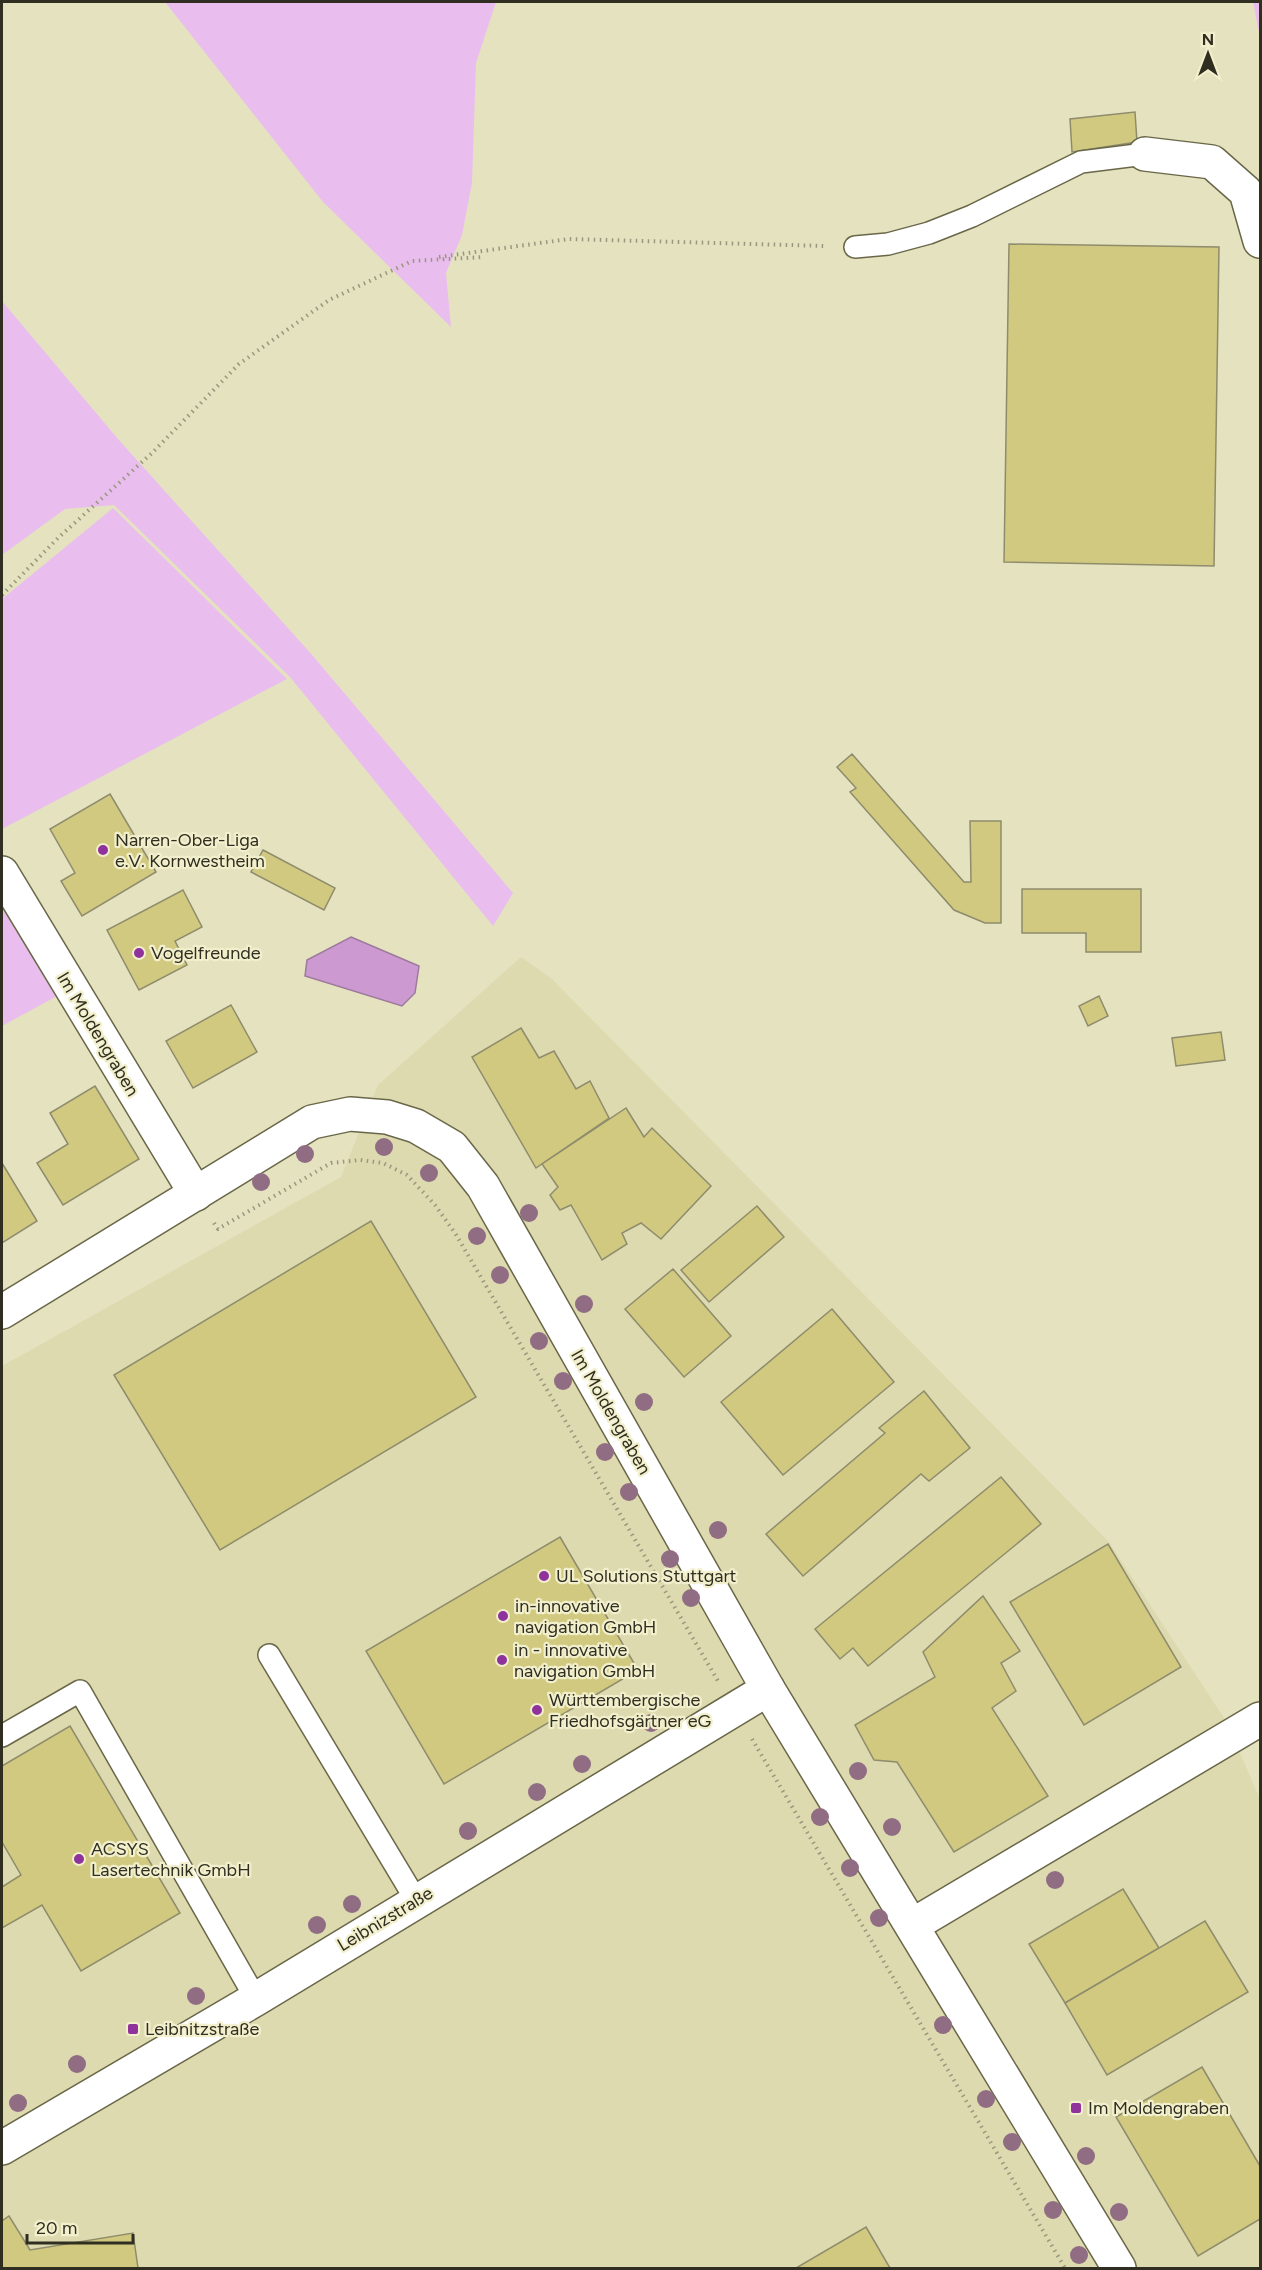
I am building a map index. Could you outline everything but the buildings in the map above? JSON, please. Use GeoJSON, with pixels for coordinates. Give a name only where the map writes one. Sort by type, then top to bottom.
{"type":"FeatureCollection","features":[{"type":"Feature","properties":{"kind":"street"},"geometry":{"type":"LineString","coordinates":[[1145,154],[1212,162],[1245,192],[1260,242]]}},
{"type":"Feature","properties":{"kind":"street","name":"Im Moldengraben"},"geometry":{"type":"LineString","coordinates":[[2,873],[196,1194]]}},
{"type":"Feature","properties":{"kind":"street","name":"Im Moldengraben"},"geometry":{"type":"LineString","coordinates":[[2,1312],[312,1122],[350,1114],[387,1117],[417,1126],[452,1147],[483,1185],[768,1689],[1119,2268]]}},
{"type":"Feature","properties":{"kind":"street","name":"Leibnizstraße"},"geometry":{"type":"LineString","coordinates":[[2,2148],[255,1999],[768,1689]]}},
{"type":"Feature","properties":{"kind":"street"},"geometry":{"type":"LineString","coordinates":[[913,1925],[1260,1719]]}},
{"type":"Feature","properties":{"kind":"lane"},"geometry":{"type":"LineString","coordinates":[[855,247],[888,244],[929,233],[972,216],[1081,162],[1145,154]]}},
{"type":"Feature","properties":{"kind":"lane"},"geometry":{"type":"LineString","coordinates":[[269,1655],[416,1900]]}},
{"type":"Feature","properties":{"kind":"lane"},"geometry":{"type":"LineString","coordinates":[[2,1736],[80,1691],[255,1999]]}},
{"type":"Feature","properties":{"kind":"path"},"geometry":{"type":"LineString","coordinates":[[2,595],[58,538],[152,453],[239,364],[329,300],[412,261],[569,239],[855,247]]}},
{"type":"Feature","properties":{"kind":"path"},"geometry":{"type":"LineString","coordinates":[[412,261],[484,257]]}},
{"type":"Feature","properties":{"kind":"path"},"geometry":{"type":"LineString","coordinates":[[196,1194],[218,1228],[331,1163],[360,1160],[383,1162],[407,1175],[435,1205],[455,1233],[1065,2268]]}},
{"type":"Feature","properties":{"kind":"shaded area"},"geometry":{"type":"Polygon","coordinates":[[[165,2],[496,2],[476,63],[472,183],[462,235],[446,273],[451,327],[323,202],[165,2]]]}},
{"type":"Feature","properties":{"kind":"shaded area"},"geometry":{"type":"Polygon","coordinates":[[[1253,2],[1260,2],[1260,37],[1253,2]]]}},
{"type":"Feature","properties":{"kind":"shaded area"},"geometry":{"type":"Polygon","coordinates":[[[2,301],[118,439],[313,656],[513,893],[493,926],[290,677],[114,505],[65,509],[2,555],[2,301]]]}},
{"type":"Feature","properties":{"kind":"shaded area"},"geometry":{"type":"Polygon","coordinates":[[[113,508],[287,679],[2,829],[2,599],[113,508]]]}},
{"type":"Feature","properties":{"kind":"shaded area"},"geometry":{"type":"Polygon","coordinates":[[[2,873],[70,989],[2,1026],[2,873]]]}},
{"type":"Feature","properties":{"kind":"shaded area"},"geometry":{"type":"Polygon","coordinates":[[[351,937],[419,966],[415,993],[402,1006],[305,976],[307,960],[351,937]]]}},
{"type":"Feature","properties":{"kind":"shaded area"},"geometry":{"type":"Polygon","coordinates":[[[521,957],[551,978],[1109,1542],[1226,1721],[1260,1799],[1260,2268],[2,2268],[2,1366],[341,1177],[378,1085],[521,957]]]}},
{"type":"Feature","properties":{"kind":"place","name":"Narren-Ober-Liga e.V. Kornwestheim"},"geometry":{"type":"Point","coordinates":[103,850]}},
{"type":"Feature","properties":{"kind":"place","name":"Vogelfreunde"},"geometry":{"type":"Point","coordinates":[139,953]}},
{"type":"Feature","properties":{"kind":"place","name":"UL Solutions Stuttgart"},"geometry":{"type":"Point","coordinates":[544,1576]}},
{"type":"Feature","properties":{"kind":"place","name":"in-innovative navigation GmbH"},"geometry":{"type":"Point","coordinates":[503,1616]}},
{"type":"Feature","properties":{"kind":"place","name":"in - innovative navigation GmbH"},"geometry":{"type":"Point","coordinates":[502,1660]}},
{"type":"Feature","properties":{"kind":"place","name":"Württembergische Friedhofsgärtner eG"},"geometry":{"type":"Point","coordinates":[537,1710]}},
{"type":"Feature","properties":{"kind":"place","name":"ACSYS Lasertechnik GmbH"},"geometry":{"type":"Point","coordinates":[79,1859]}},
{"type":"Feature","properties":{"kind":"place","name":"Leibnitzstraße"},"geometry":{"type":"Point","coordinates":[133,2029]}},
{"type":"Feature","properties":{"kind":"place","name":"Im Moldengraben"},"geometry":{"type":"Point","coordinates":[1076,2108]}}]}
